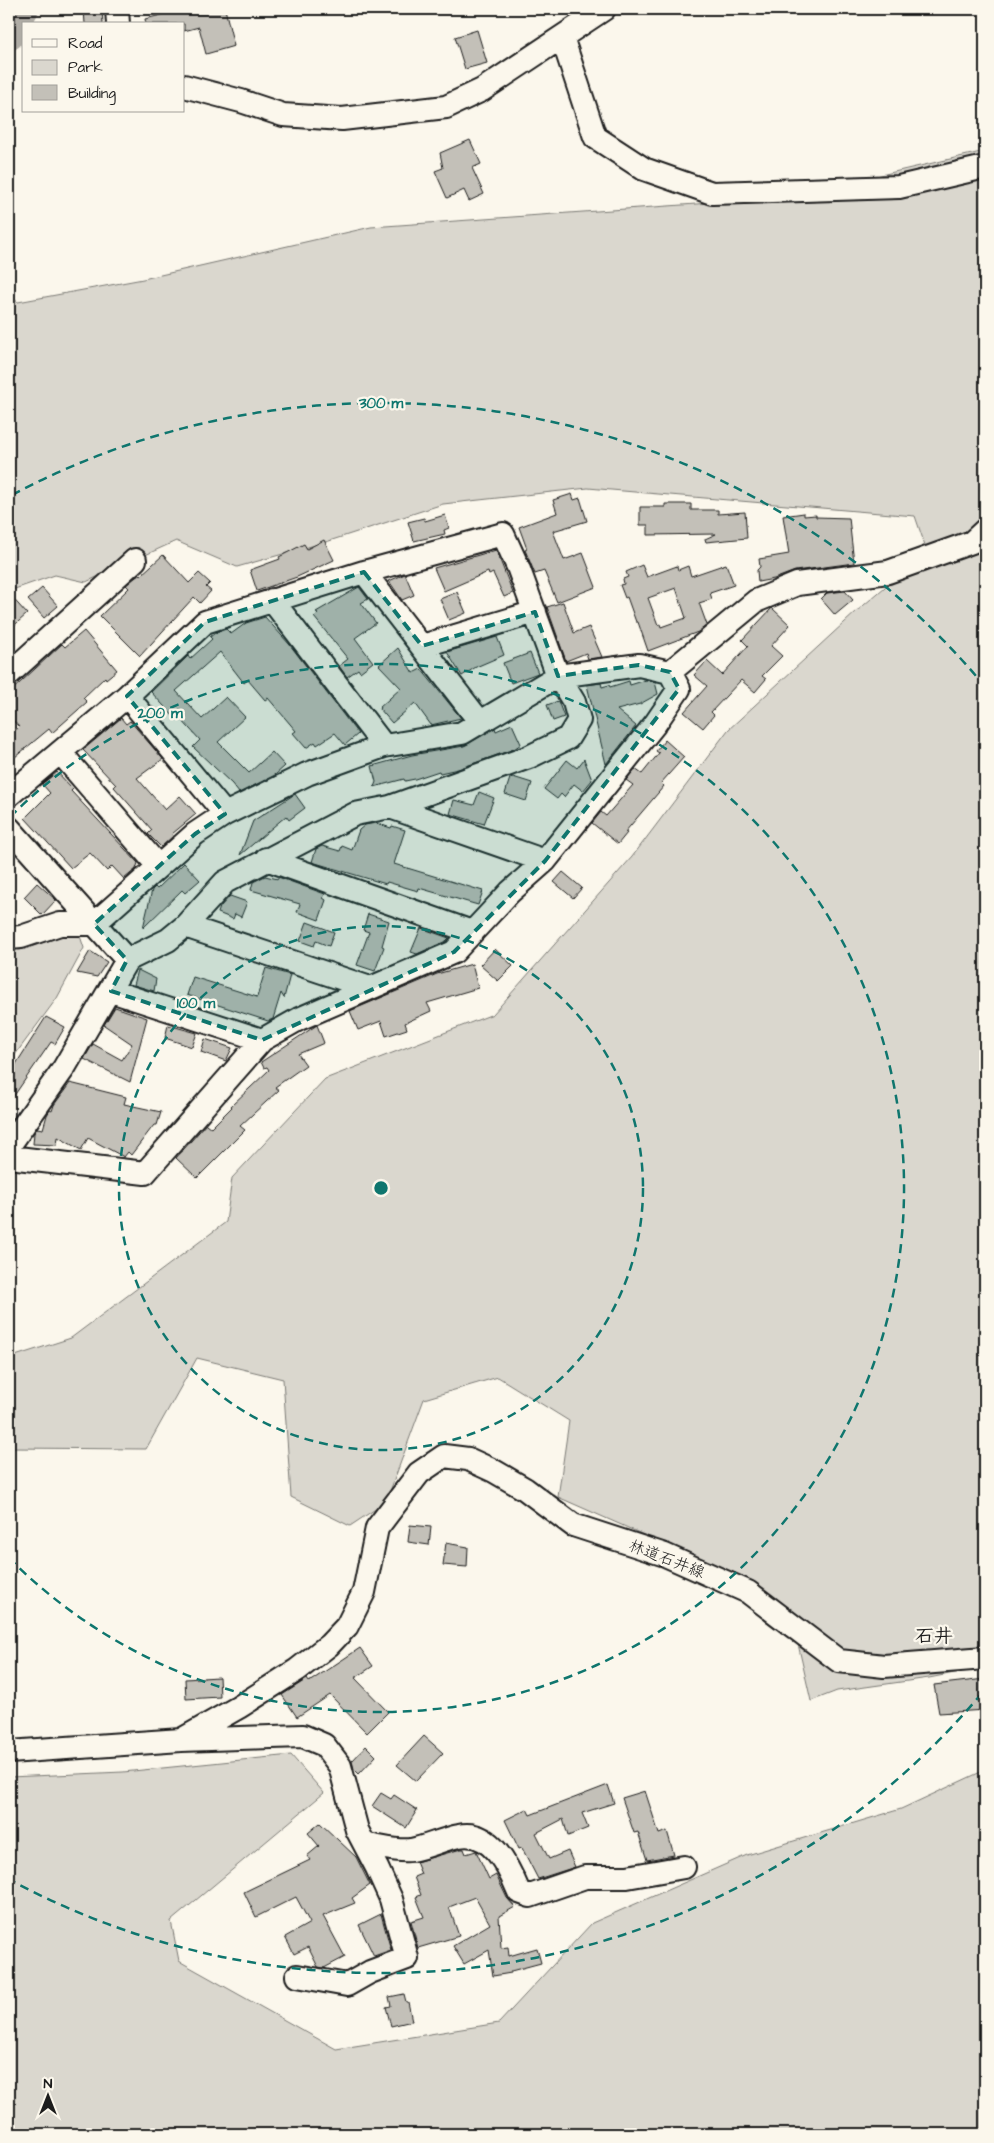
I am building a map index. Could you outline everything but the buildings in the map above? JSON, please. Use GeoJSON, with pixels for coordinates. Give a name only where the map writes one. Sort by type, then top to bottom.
{"type":"FeatureCollection","features":[{"type":"Feature","properties":{"kind":"street"},"geometry":{"type":"LineString","coordinates":[[117,9],[118,22]]}},
{"type":"Feature","properties":{"kind":"street"},"geometry":{"type":"LineString","coordinates":[[185,86],[283,115],[342,119],[446,107],[482,90],[604,9]]}},
{"type":"Feature","properties":{"kind":"street"},"geometry":{"type":"LineString","coordinates":[[562,36],[595,137],[644,169],[712,193],[899,187],[985,168]]}},
{"type":"Feature","properties":{"kind":"street"},"geometry":{"type":"LineString","coordinates":[[670,672],[756,601],[797,584],[888,572],[972,542],[985,530]]}},
{"type":"Feature","properties":{"kind":"street"},"geometry":{"type":"LineString","coordinates":[[9,1146],[57,1078],[111,991],[127,960],[168,940],[185,926],[225,882],[355,814],[390,807],[529,757],[568,738],[579,720],[574,702],[558,676],[503,534],[364,572],[205,622],[127,696],[10,792]]}},
{"type":"Feature","properties":{"kind":"street"},"geometry":{"type":"LineString","coordinates":[[9,674],[135,560]]}},
{"type":"Feature","properties":{"kind":"street"},"geometry":{"type":"LineString","coordinates":[[364,572],[480,722]]}},
{"type":"Feature","properties":{"kind":"street"},"geometry":{"type":"LineString","coordinates":[[272,600],[384,746]]}},
{"type":"Feature","properties":{"kind":"street"},"geometry":{"type":"LineString","coordinates":[[422,646],[534,612]]}},
{"type":"Feature","properties":{"kind":"street"},"geometry":{"type":"LineString","coordinates":[[9,938],[21,937],[60,924],[94,924],[195,834],[225,814],[307,774],[384,746],[462,733],[558,676],[639,665],[670,672],[679,689],[656,724],[545,861],[510,892],[454,952],[299,1019],[262,1040],[145,1173],[9,1157]]}},
{"type":"Feature","properties":{"kind":"street"},"geometry":{"type":"LineString","coordinates":[[127,696],[225,814]]}},
{"type":"Feature","properties":{"kind":"street"},"geometry":{"type":"LineString","coordinates":[[60,752],[158,866]]}},
{"type":"Feature","properties":{"kind":"street"},"geometry":{"type":"LineString","coordinates":[[390,807],[545,861]]}},
{"type":"Feature","properties":{"kind":"street"},"geometry":{"type":"LineString","coordinates":[[9,828],[127,960]]}},
{"type":"Feature","properties":{"kind":"street"},"geometry":{"type":"LineString","coordinates":[[266,860],[472,932]]}},
{"type":"Feature","properties":{"kind":"street"},"geometry":{"type":"LineString","coordinates":[[185,926],[370,988]]}},
{"type":"Feature","properties":{"kind":"street"},"geometry":{"type":"LineString","coordinates":[[111,991],[262,1040]]}},
{"type":"Feature","properties":{"kind":"street","name":"林道石井線"},"geometry":{"type":"LineString","coordinates":[[181,1740],[239,1707],[297,1670],[330,1645],[347,1626],[364,1592],[377,1528],[419,1473],[444,1456],[468,1459],[494,1471],[524,1489],[573,1525],[665,1555],[748,1592],[839,1661],[884,1666],[985,1658]]}},
{"type":"Feature","properties":{"kind":"street"},"geometry":{"type":"LineString","coordinates":[[9,1752],[181,1740],[303,1736],[324,1746],[340,1766],[357,1830],[391,1898],[408,1958],[370,1972],[347,1984],[297,1976]]}},
{"type":"Feature","properties":{"kind":"street"},"geometry":{"type":"LineString","coordinates":[[365,1845],[409,1850],[472,1834],[492,1847],[506,1863],[519,1892],[530,1896],[585,1877],[627,1877],[684,1867]]}},
{"type":"Feature","properties":{"kind":"highlighted area"},"geometry":{"type":"Polygon","coordinates":[[[364,572],[422,646],[535,612],[558,676],[639,665],[670,672],[679,689],[545,861],[454,952],[262,1040],[111,991],[127,960],[94,924],[195,834],[225,814],[127,696],[205,622],[364,572]]]}},
{"type":"Feature","properties":{"kind":"green space"},"geometry":{"type":"Polygon","coordinates":[[[985,151],[985,1667],[929,1678],[837,1691],[811,1701],[798,1644],[746,1580],[558,1497],[569,1421],[498,1377],[424,1399],[386,1502],[350,1526],[291,1497],[283,1379],[197,1358],[146,1449],[9,1448],[9,1358],[71,1338],[226,1222],[232,1178],[325,1079],[493,1014],[632,857],[728,730],[857,611],[927,551],[915,516],[588,488],[443,504],[329,541],[237,567],[176,541],[86,582],[55,575],[9,591],[9,296],[18,302],[143,279],[371,227],[781,198],[985,151]]]}},
{"type":"Feature","properties":{"kind":"green space"},"geometry":{"type":"Polygon","coordinates":[[[78,930],[84,948],[57,998],[9,1063],[9,948],[20,950],[78,930]]]}},
{"type":"Feature","properties":{"kind":"green space"},"geometry":{"type":"Polygon","coordinates":[[[291,1755],[324,1793],[171,1921],[179,1961],[336,2049],[499,2023],[592,1923],[747,1855],[901,1809],[985,1770],[985,2134],[9,2134],[9,1777],[123,1772],[291,1755]]]}},
{"type":"Feature","properties":{"kind":"waterway"},"geometry":{"type":"LineString","coordinates":[[9,35],[23,9]]}},
{"type":"Feature","properties":{"kind":"district","name":"石井"},"geometry":{"type":"Point","coordinates":[934,1635]}}]}
